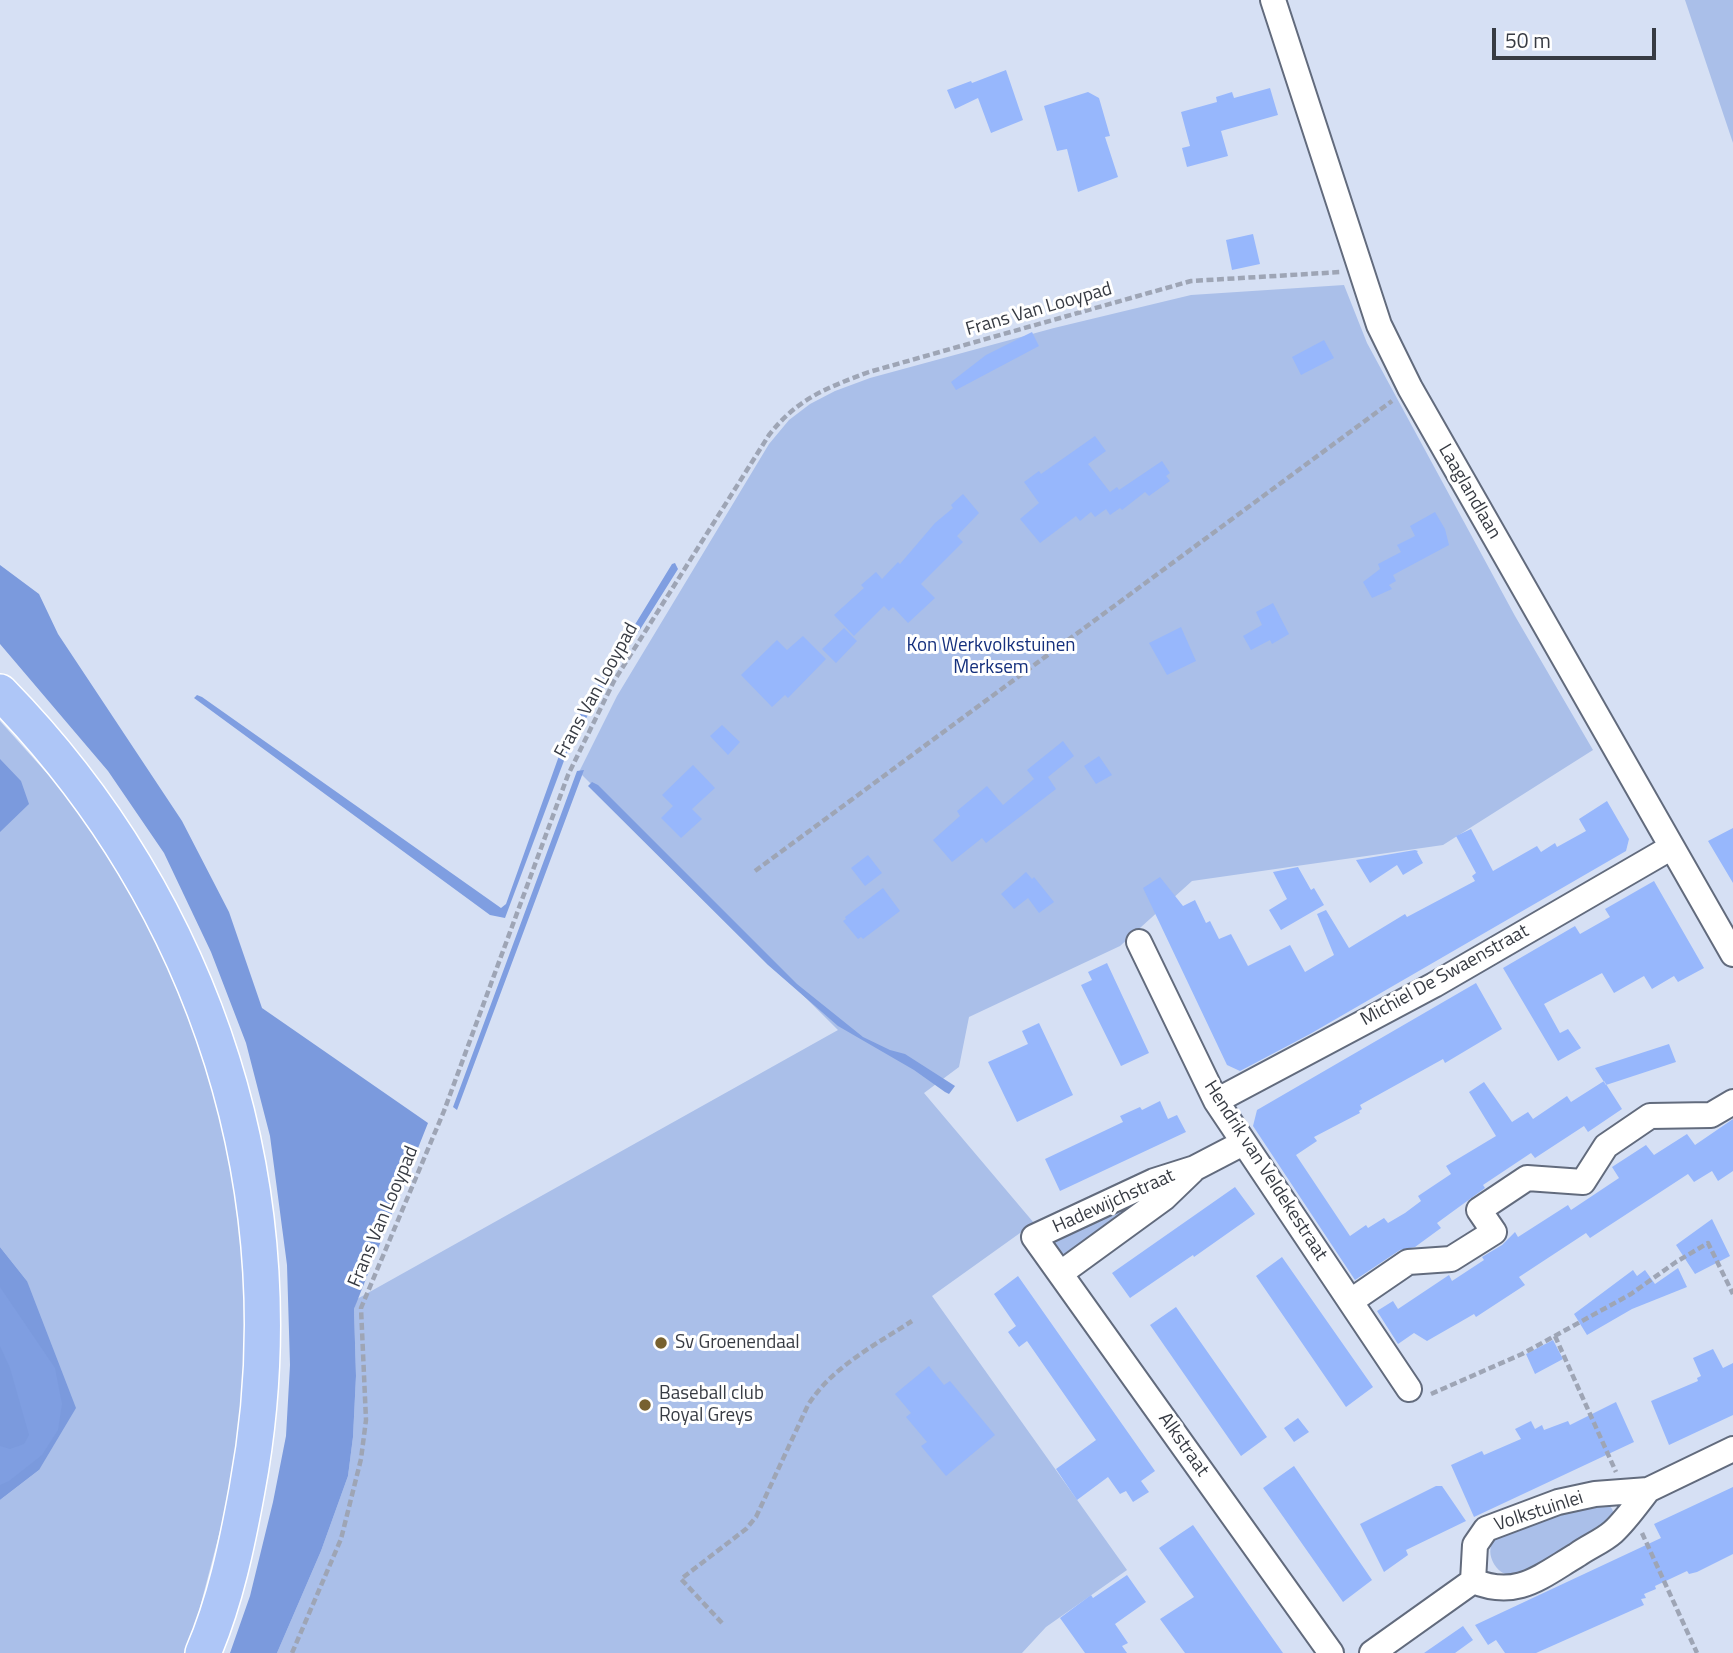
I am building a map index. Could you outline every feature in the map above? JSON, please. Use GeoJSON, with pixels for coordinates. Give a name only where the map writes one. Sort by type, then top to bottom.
{"type":"FeatureCollection","features":[{"type":"Feature","properties":{"kind":"highway"},"geometry":{"type":"LineString","coordinates":[[0,692],[58,755],[85,789],[111,825],[154,899],[179,947],[213,1031],[226,1071],[245,1151],[259,1240],[262,1285],[259,1406],[253,1462],[233,1562],[203,1653]]}},
{"type":"Feature","properties":{"kind":"street","name":"Laaglandlaan"},"geometry":{"type":"LineString","coordinates":[[1273,0],[1379,325],[1410,388],[1733,954]]}},
{"type":"Feature","properties":{"kind":"street","name":"Michiel De Swaenstraat"},"geometry":{"type":"LineString","coordinates":[[1216,1101],[1434,985],[1672,847]]}},
{"type":"Feature","properties":{"kind":"street","name":"Hendrik van Veldekestraat"},"geometry":{"type":"LineString","coordinates":[[1139,942],[1216,1101],[1409,1389]]}},
{"type":"Feature","properties":{"kind":"street"},"geometry":{"type":"LineString","coordinates":[[1351,1301],[1408,1262],[1451,1259],[1494,1232],[1479,1210],[1527,1178],[1583,1182],[1606,1146],[1650,1116],[1711,1115],[1733,1102]]}},
{"type":"Feature","properties":{"kind":"street","name":"Hadewijchstraat"},"geometry":{"type":"LineString","coordinates":[[1034,1237],[1154,1181],[1195,1168],[1243,1143]]}},
{"type":"Feature","properties":{"kind":"street","name":"Hadewijchstraat"},"geometry":{"type":"LineString","coordinates":[[1061,1273],[1164,1198],[1195,1168]]}},
{"type":"Feature","properties":{"kind":"street","name":"Alkstraat"},"geometry":{"type":"LineString","coordinates":[[1034,1237],[1331,1653]]}},
{"type":"Feature","properties":{"kind":"street","name":"Volkstuinlei"},"geometry":{"type":"LineString","coordinates":[[1635,1498],[1595,1494],[1558,1502],[1486,1529],[1475,1545],[1474,1581],[1490,1588],[1505,1588],[1519,1587],[1536,1580],[1613,1532],[1635,1498],[1733,1449]]}},
{"type":"Feature","properties":{"kind":"street"},"geometry":{"type":"LineString","coordinates":[[1372,1653],[1474,1581]]}},
{"type":"Feature","properties":{"kind":"path","name":"Frans Van Looypad"},"geometry":{"type":"LineString","coordinates":[[292,1653],[341,1539],[361,1459],[366,1420],[361,1308],[444,1111],[568,775],[614,681],[783,416],[821,391],[869,372],[1191,281],[1361,270]]}},
{"type":"Feature","properties":{"kind":"path"},"geometry":{"type":"LineString","coordinates":[[755,871],[1410,388]]}},
{"type":"Feature","properties":{"kind":"path"},"geometry":{"type":"LineString","coordinates":[[1409,1389],[1408,1402],[1522,1354],[1631,1294],[1675,1262],[1708,1243],[1733,1294]]}},
{"type":"Feature","properties":{"kind":"path"},"geometry":{"type":"LineString","coordinates":[[722,1623],[681,1579],[746,1529],[756,1517],[817,1391],[844,1366],[912,1321]]}},
{"type":"Feature","properties":{"kind":"path"},"geometry":{"type":"LineString","coordinates":[[1555,1336],[1635,1498],[1697,1653]]}},
{"type":"Feature","properties":{"kind":"green space"},"geometry":{"type":"Polygon","coordinates":[[[1685,0],[1733,0],[1733,143],[1685,0]]]}},
{"type":"Feature","properties":{"kind":"green space","name":"Kon Werkvolkstuinen Merksem"},"geometry":{"type":"Polygon","coordinates":[[[1344,285],[1367,343],[1515,616],[1593,750],[1443,845],[1192,881],[1120,946],[969,1017],[959,1067],[924,1093],[1034,1223],[932,1296],[1127,1570],[1046,1627],[1022,1653],[277,1653],[321,1551],[348,1476],[353,1437],[356,1376],[354,1309],[357,1299],[838,1030],[579,772],[617,696],[769,444],[789,420],[810,404],[870,378],[1054,328],[1191,295],[1344,285]]]}},
{"type":"Feature","properties":{"kind":"green space"},"geometry":{"type":"Polygon","coordinates":[[[0,721],[78,808],[117,869],[162,951],[207,1052],[234,1183],[247,1286],[246,1396],[226,1508],[188,1653],[0,1653],[0,1500],[39,1470],[27,1281],[0,1247],[0,721]]]}},
{"type":"Feature","properties":{"kind":"green space"},"geometry":{"type":"Polygon","coordinates":[[[1158,1191],[1068,1255],[1058,1252],[1053,1240],[1158,1191]]]}},
{"type":"Feature","properties":{"kind":"green space"},"geometry":{"type":"Polygon","coordinates":[[[1605,1502],[1613,1513],[1608,1524],[1550,1562],[1518,1576],[1503,1573],[1494,1564],[1490,1552],[1494,1539],[1579,1506],[1605,1502]]]}},
{"type":"Feature","properties":{"kind":"shaded area"},"geometry":{"type":"Polygon","coordinates":[[[675,563],[678,569],[568,750],[505,918],[490,915],[194,698],[197,695],[202,697],[501,908],[506,904],[565,739],[675,563]]]}},
{"type":"Feature","properties":{"kind":"shaded area"},"geometry":{"type":"Polygon","coordinates":[[[0,565],[39,594],[58,634],[182,821],[229,912],[262,1008],[428,1123],[354,1309],[356,1376],[348,1476],[321,1551],[277,1653],[230,1653],[250,1596],[286,1436],[290,1365],[287,1265],[270,1136],[246,1043],[211,952],[164,853],[108,771],[0,644],[0,565]]]}},
{"type":"Feature","properties":{"kind":"shaded area"},"geometry":{"type":"Polygon","coordinates":[[[0,759],[21,781],[29,804],[0,832],[0,759]]]}},
{"type":"Feature","properties":{"kind":"shaded area"},"geometry":{"type":"Polygon","coordinates":[[[584,770],[457,1110],[453,1107],[577,771],[584,770]]]}},
{"type":"Feature","properties":{"kind":"shaded area"},"geometry":{"type":"Polygon","coordinates":[[[592,782],[797,984],[863,1037],[905,1054],[955,1086],[949,1094],[914,1070],[838,1026],[768,965],[588,786],[592,782]]]}},
{"type":"Feature","properties":{"kind":"shaded area"},"geometry":{"type":"Polygon","coordinates":[[[0,1247],[27,1281],[76,1408],[39,1470],[0,1500],[0,1247]]]}},
{"type":"Feature","properties":{"kind":"shaded area"},"geometry":{"type":"Polygon","coordinates":[[[0,1287],[55,1368],[62,1404],[58,1430],[42,1455],[0,1485],[0,1446],[10,1449],[24,1444],[29,1435],[10,1368],[0,1346],[0,1287]]]}},
{"type":"Feature","properties":{"kind":"building"},"geometry":{"type":"Polygon","coordinates":[[[1006,70],[1023,120],[991,133],[978,98],[955,109],[947,90],[1006,70]]]}},
{"type":"Feature","properties":{"kind":"building"},"geometry":{"type":"Polygon","coordinates":[[[1270,88],[1278,115],[1221,131],[1228,156],[1187,167],[1182,148],[1190,146],[1181,112],[1217,102],[1216,97],[1232,92],[1234,98],[1270,88]]]}},
{"type":"Feature","properties":{"kind":"building"},"geometry":{"type":"Polygon","coordinates":[[[1088,92],[1099,98],[1110,136],[1105,137],[1118,177],[1078,192],[1067,149],[1057,151],[1044,106],[1088,92]]]}},
{"type":"Feature","properties":{"kind":"building"},"geometry":{"type":"Polygon","coordinates":[[[1253,234],[1260,264],[1232,270],[1226,240],[1253,234]]]}},
{"type":"Feature","properties":{"kind":"building"},"geometry":{"type":"Polygon","coordinates":[[[1032,332],[1039,346],[956,390],[951,382],[986,355],[1032,332]]]}},
{"type":"Feature","properties":{"kind":"building"},"geometry":{"type":"Polygon","coordinates":[[[1324,340],[1334,358],[1301,375],[1292,357],[1324,340]]]}},
{"type":"Feature","properties":{"kind":"building"},"geometry":{"type":"Polygon","coordinates":[[[1095,436],[1106,451],[1088,464],[1110,492],[1117,487],[1119,490],[1162,461],[1170,473],[1166,476],[1170,481],[1149,496],[1145,492],[1122,510],[1120,508],[1110,515],[1106,509],[1095,517],[1091,512],[1080,521],[1076,516],[1040,543],[1020,519],[1039,503],[1024,482],[1039,471],[1041,474],[1095,436]]]}},
{"type":"Feature","properties":{"kind":"building"},"geometry":{"type":"Polygon","coordinates":[[[963,494],[979,513],[957,536],[963,542],[921,584],[935,598],[908,623],[893,607],[889,611],[884,606],[854,636],[834,615],[864,588],[861,585],[876,572],[882,579],[898,562],[900,564],[963,494]]]}},
{"type":"Feature","properties":{"kind":"building"},"geometry":{"type":"Polygon","coordinates":[[[1435,512],[1445,529],[1449,545],[1393,575],[1396,581],[1389,585],[1392,589],[1372,598],[1363,582],[1380,569],[1378,564],[1401,552],[1397,545],[1415,536],[1410,526],[1435,512]]]}},
{"type":"Feature","properties":{"kind":"building"},"geometry":{"type":"Polygon","coordinates":[[[1273,603],[1289,634],[1272,644],[1270,640],[1251,650],[1243,636],[1262,625],[1256,612],[1273,603]]]}},
{"type":"Feature","properties":{"kind":"building"},"geometry":{"type":"Polygon","coordinates":[[[1181,627],[1196,661],[1167,675],[1149,643],[1181,627]]]}},
{"type":"Feature","properties":{"kind":"building"},"geometry":{"type":"Polygon","coordinates":[[[844,628],[857,641],[836,663],[822,649],[844,628]]]}},
{"type":"Feature","properties":{"kind":"building"},"geometry":{"type":"Polygon","coordinates":[[[803,636],[826,659],[788,698],[785,695],[772,707],[741,675],[777,640],[787,650],[803,636]]]}},
{"type":"Feature","properties":{"kind":"building"},"geometry":{"type":"Polygon","coordinates":[[[722,725],[740,742],[728,755],[710,736],[722,725]]]}},
{"type":"Feature","properties":{"kind":"building"},"geometry":{"type":"Polygon","coordinates":[[[1063,741],[1074,756],[1048,777],[1056,789],[986,843],[982,838],[952,862],[933,840],[960,816],[957,811],[987,786],[1003,805],[1034,779],[1027,770],[1063,741]]]}},
{"type":"Feature","properties":{"kind":"building"},"geometry":{"type":"Polygon","coordinates":[[[1099,756],[1112,775],[1096,784],[1084,766],[1099,756]]]}},
{"type":"Feature","properties":{"kind":"building"},"geometry":{"type":"Polygon","coordinates":[[[693,765],[715,788],[692,809],[702,819],[681,838],[661,818],[673,806],[662,795],[693,765]]]}},
{"type":"Feature","properties":{"kind":"building"},"geometry":{"type":"Polygon","coordinates":[[[1607,801],[1629,839],[1626,851],[1310,1034],[1240,1071],[1227,1065],[1143,888],[1160,877],[1183,906],[1195,900],[1206,923],[1210,921],[1219,939],[1231,934],[1248,966],[1290,945],[1305,972],[1334,955],[1317,914],[1326,910],[1349,948],[1405,914],[1407,917],[1475,881],[1472,876],[1476,873],[1456,836],[1471,829],[1493,871],[1537,846],[1541,852],[1555,843],[1557,847],[1586,831],[1579,819],[1607,801]]]}},
{"type":"Feature","properties":{"kind":"building"},"geometry":{"type":"Polygon","coordinates":[[[1733,828],[1733,883],[1708,841],[1733,828]]]}},
{"type":"Feature","properties":{"kind":"building"},"geometry":{"type":"Polygon","coordinates":[[[1415,850],[1423,863],[1403,875],[1397,865],[1370,883],[1356,860],[1415,850]]]}},
{"type":"Feature","properties":{"kind":"building"},"geometry":{"type":"Polygon","coordinates":[[[868,855],[882,873],[865,886],[851,868],[868,855]]]}},
{"type":"Feature","properties":{"kind":"building"},"geometry":{"type":"Polygon","coordinates":[[[1298,867],[1311,890],[1314,888],[1324,905],[1281,930],[1269,910],[1287,899],[1273,872],[1298,867]]]}},
{"type":"Feature","properties":{"kind":"building"},"geometry":{"type":"Polygon","coordinates":[[[1026,872],[1032,879],[1034,877],[1054,902],[1039,913],[1028,898],[1014,909],[1001,894],[1026,872]]]}},
{"type":"Feature","properties":{"kind":"building"},"geometry":{"type":"Polygon","coordinates":[[[1654,881],[1704,968],[1678,982],[1674,976],[1652,989],[1644,976],[1614,993],[1602,973],[1544,1004],[1560,1033],[1568,1029],[1581,1048],[1558,1061],[1503,968],[1575,926],[1580,934],[1610,917],[1605,909],[1654,881]]]}},
{"type":"Feature","properties":{"kind":"building"},"geometry":{"type":"Polygon","coordinates":[[[883,888],[900,911],[863,939],[858,939],[843,921],[883,888]]]}},
{"type":"Feature","properties":{"kind":"building"},"geometry":{"type":"Polygon","coordinates":[[[1107,963],[1149,1053],[1121,1066],[1081,985],[1092,980],[1088,972],[1107,963]]]}},
{"type":"Feature","properties":{"kind":"building"},"geometry":{"type":"Polygon","coordinates":[[[1476,983],[1502,1029],[1445,1063],[1443,1059],[1360,1105],[1360,1113],[1314,1137],[1317,1141],[1296,1155],[1350,1236],[1366,1225],[1368,1228],[1384,1218],[1388,1223],[1405,1213],[1421,1201],[1418,1196],[1451,1174],[1446,1166],[1496,1136],[1469,1092],[1484,1082],[1512,1122],[1528,1112],[1533,1119],[1567,1096],[1571,1102],[1604,1081],[1622,1109],[1588,1132],[1584,1126],[1535,1158],[1531,1153],[1483,1185],[1485,1188],[1437,1223],[1441,1228],[1415,1247],[1400,1250],[1355,1280],[1253,1126],[1257,1110],[1476,983]]]}},
{"type":"Feature","properties":{"kind":"building"},"geometry":{"type":"Polygon","coordinates":[[[1039,1023],[1073,1095],[1017,1122],[988,1062],[1028,1044],[1022,1031],[1039,1023]]]}},
{"type":"Feature","properties":{"kind":"building"},"geometry":{"type":"Polygon","coordinates":[[[1669,1044],[1676,1062],[1606,1085],[1595,1068],[1669,1044]]]}},
{"type":"Feature","properties":{"kind":"building"},"geometry":{"type":"Polygon","coordinates":[[[1160,1101],[1168,1119],[1177,1115],[1186,1132],[1060,1191],[1045,1159],[1123,1122],[1120,1116],[1140,1107],[1142,1110],[1160,1101]]]}},
{"type":"Feature","properties":{"kind":"building"},"geometry":{"type":"Polygon","coordinates":[[[1733,1119],[1733,1171],[1718,1181],[1712,1171],[1694,1182],[1688,1174],[1590,1238],[1586,1233],[1519,1277],[1525,1285],[1476,1317],[1474,1314],[1427,1341],[1414,1333],[1398,1344],[1377,1311],[1393,1301],[1398,1309],[1449,1275],[1452,1281],[1484,1260],[1482,1257],[1502,1245],[1515,1232],[1518,1237],[1568,1205],[1571,1210],[1619,1178],[1612,1167],[1646,1145],[1654,1155],[1687,1134],[1695,1145],[1733,1119]]]}},
{"type":"Feature","properties":{"kind":"building"},"geometry":{"type":"Polygon","coordinates":[[[1235,1187],[1255,1214],[1130,1298],[1112,1273],[1235,1187]]]}},
{"type":"Feature","properties":{"kind":"building"},"geometry":{"type":"Polygon","coordinates":[[[1712,1219],[1730,1256],[1695,1274],[1676,1245],[1712,1219]]]}},
{"type":"Feature","properties":{"kind":"building"},"geometry":{"type":"Polygon","coordinates":[[[1282,1257],[1373,1387],[1346,1407],[1256,1276],[1282,1257]]]}},
{"type":"Feature","properties":{"kind":"building"},"geometry":{"type":"Polygon","coordinates":[[[1678,1268],[1687,1287],[1632,1309],[1587,1335],[1574,1314],[1633,1270],[1637,1276],[1645,1270],[1655,1284],[1678,1268]]]}},
{"type":"Feature","properties":{"kind":"building"},"geometry":{"type":"Polygon","coordinates":[[[1018,1276],[1155,1471],[1141,1481],[1149,1492],[1133,1502],[1126,1491],[1120,1494],[1108,1477],[1077,1500],[1056,1469],[1096,1440],[1027,1341],[1019,1347],[1008,1332],[1016,1326],[994,1294],[1018,1276]]]}},
{"type":"Feature","properties":{"kind":"building"},"geometry":{"type":"Polygon","coordinates":[[[1176,1307],[1267,1437],[1241,1456],[1150,1325],[1176,1307]]]}},
{"type":"Feature","properties":{"kind":"building"},"geometry":{"type":"Polygon","coordinates":[[[1553,1340],[1563,1359],[1535,1374],[1526,1354],[1553,1340]]]}},
{"type":"Feature","properties":{"kind":"building"},"geometry":{"type":"Polygon","coordinates":[[[1713,1349],[1723,1368],[1733,1363],[1733,1415],[1669,1445],[1651,1401],[1698,1381],[1697,1378],[1701,1376],[1693,1358],[1713,1349]]]}},
{"type":"Feature","properties":{"kind":"building"},"geometry":{"type":"Polygon","coordinates":[[[929,1366],[944,1385],[950,1381],[995,1435],[946,1476],[921,1446],[927,1442],[906,1417],[911,1413],[895,1394],[929,1366]]]}},
{"type":"Feature","properties":{"kind":"building"},"geometry":{"type":"Polygon","coordinates":[[[1616,1402],[1634,1442],[1474,1517],[1451,1465],[1482,1451],[1484,1455],[1521,1439],[1515,1429],[1531,1421],[1535,1429],[1542,1425],[1544,1430],[1568,1421],[1570,1425],[1616,1402]]]}},
{"type":"Feature","properties":{"kind":"building"},"geometry":{"type":"Polygon","coordinates":[[[1298,1418],[1309,1432],[1294,1442],[1284,1428],[1298,1418]]]}},
{"type":"Feature","properties":{"kind":"building"},"geometry":{"type":"Polygon","coordinates":[[[1294,1466],[1372,1580],[1343,1602],[1263,1488],[1294,1466]]]}},
{"type":"Feature","properties":{"kind":"building"},"geometry":{"type":"Polygon","coordinates":[[[1436,1486],[1442,1486],[1466,1521],[1406,1550],[1408,1555],[1384,1572],[1360,1524],[1436,1486]]]}},
{"type":"Feature","properties":{"kind":"building"},"geometry":{"type":"Polygon","coordinates":[[[1733,1487],[1733,1554],[1697,1572],[1689,1574],[1687,1571],[1655,1586],[1656,1589],[1644,1594],[1646,1598],[1641,1599],[1644,1605],[1536,1653],[1505,1653],[1496,1640],[1488,1645],[1475,1625],[1661,1538],[1654,1524],[1733,1487]]]}},
{"type":"Feature","properties":{"kind":"building"},"geometry":{"type":"Polygon","coordinates":[[[1193,1525],[1283,1653],[1185,1653],[1160,1619],[1194,1597],[1159,1548],[1193,1525]]]}},
{"type":"Feature","properties":{"kind":"building"},"geometry":{"type":"Polygon","coordinates":[[[1127,1575],[1146,1602],[1115,1624],[1128,1643],[1122,1646],[1127,1653],[1085,1653],[1060,1618],[1091,1595],[1093,1598],[1127,1575]]]}},
{"type":"Feature","properties":{"kind":"building"},"geometry":{"type":"Polygon","coordinates":[[[1463,1626],[1473,1640],[1455,1653],[1424,1653],[1463,1626]]]}},
{"type":"Feature","properties":{"kind":"place","name":"Sv Groenendaal"},"geometry":{"type":"Point","coordinates":[661,1343]}},
{"type":"Feature","properties":{"kind":"place","name":"Baseball club Royal Greys"},"geometry":{"type":"Point","coordinates":[645,1405]}}]}
